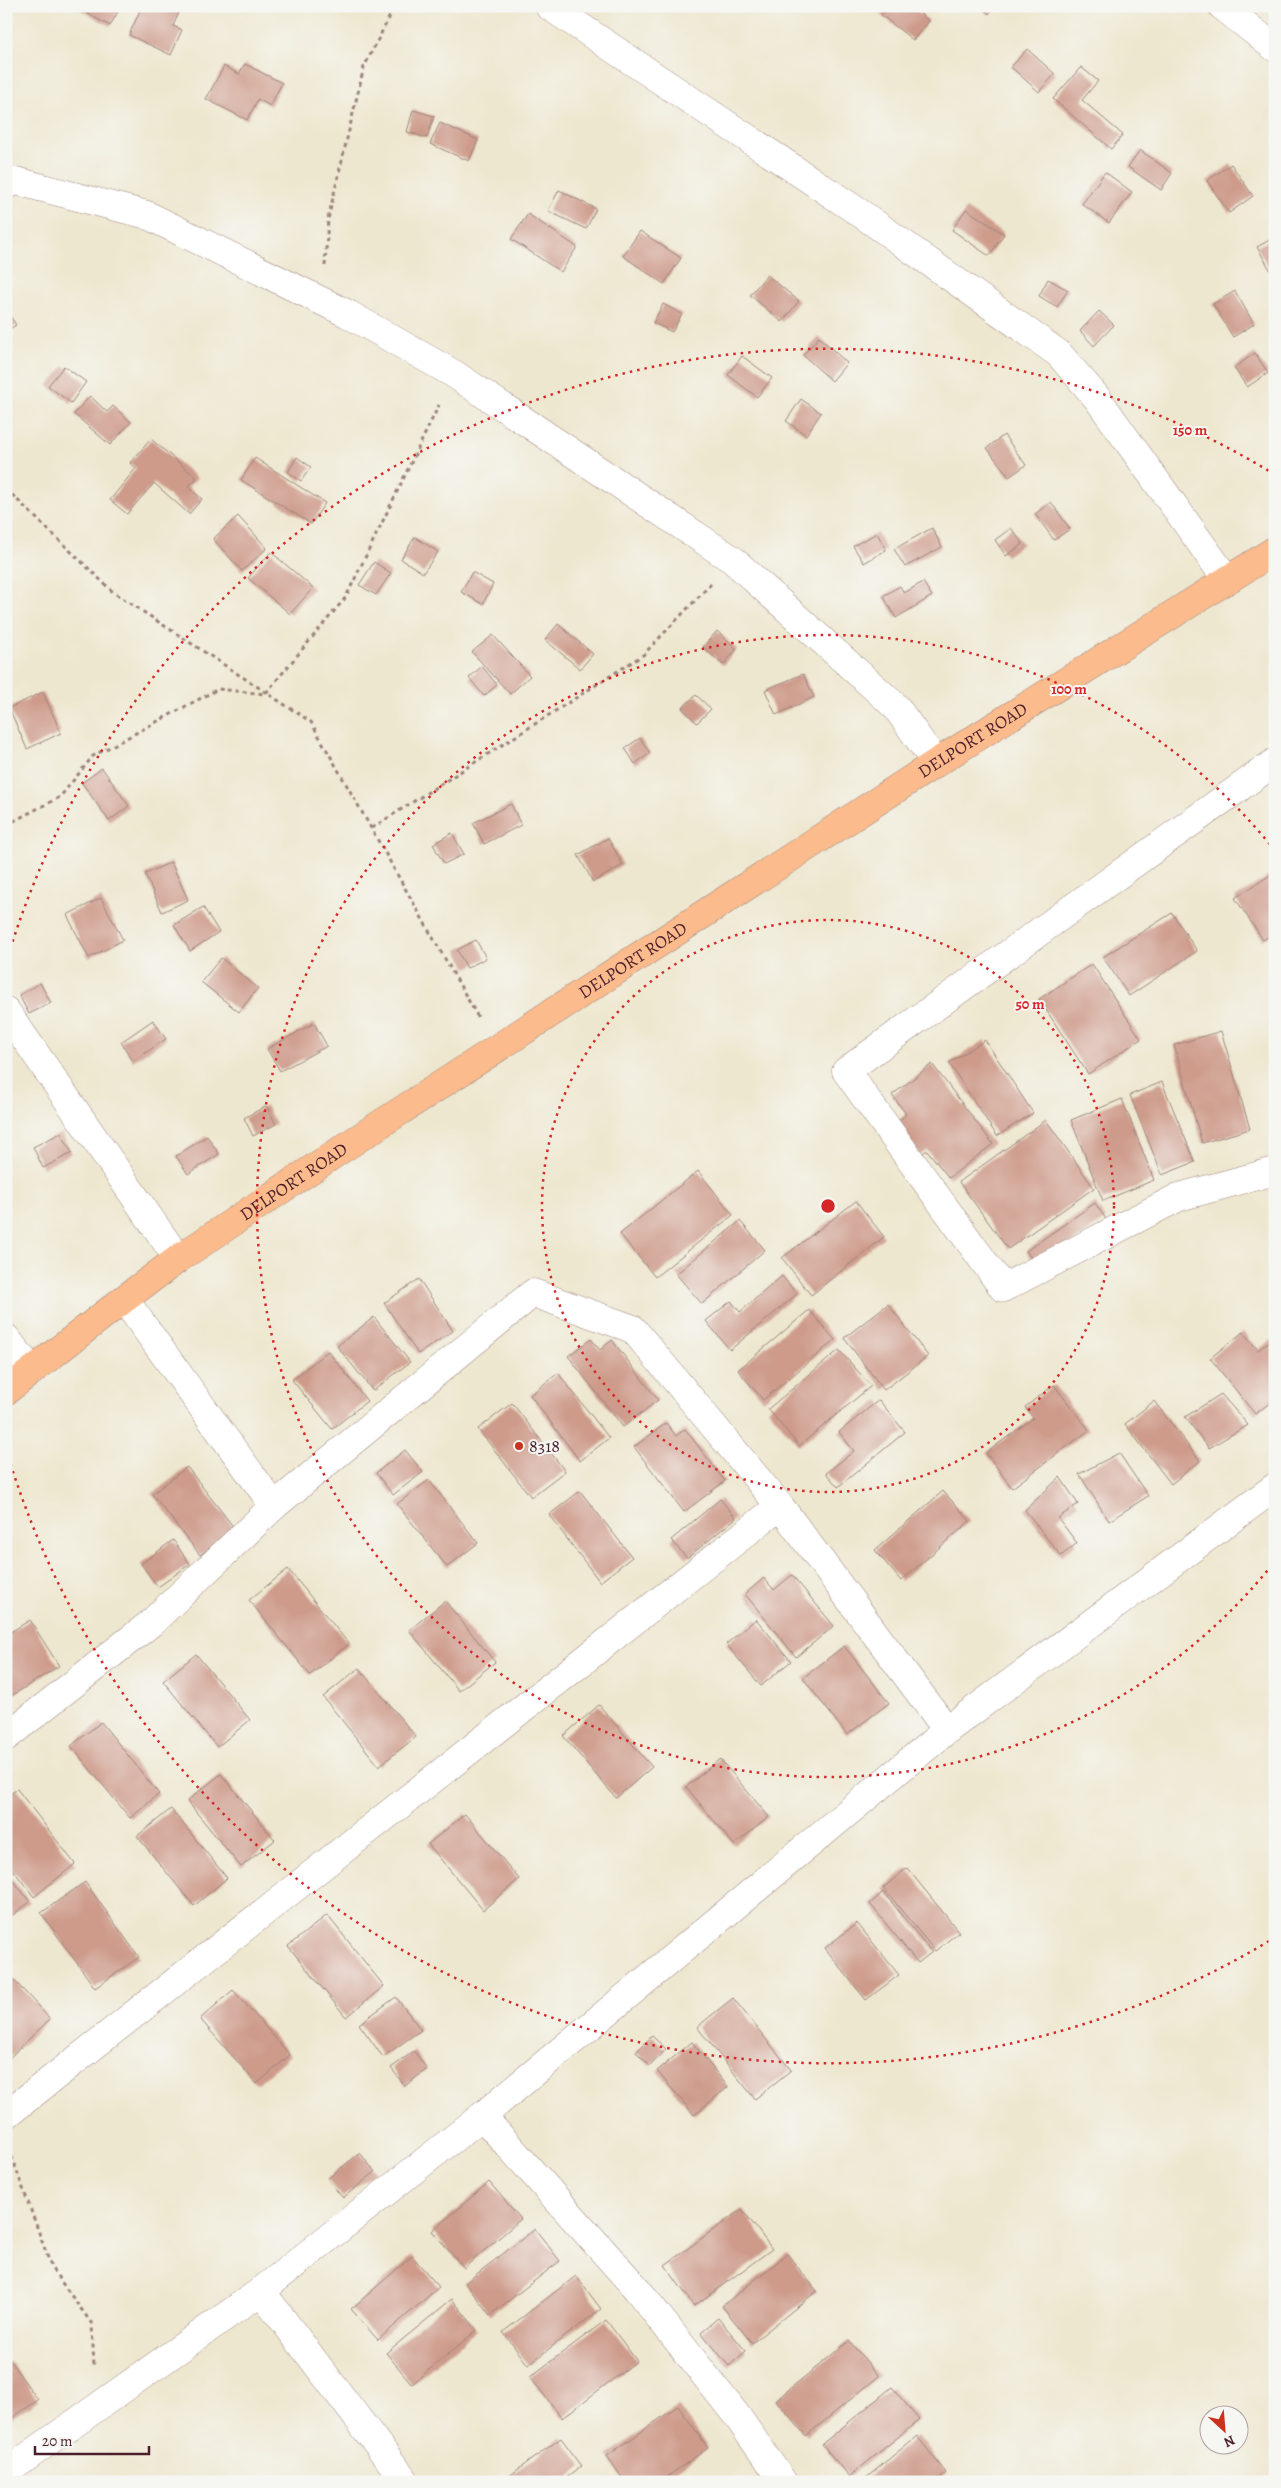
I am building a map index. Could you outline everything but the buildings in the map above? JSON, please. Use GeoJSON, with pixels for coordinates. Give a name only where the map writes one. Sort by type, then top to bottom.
{"type":"FeatureCollection","features":[{"type":"Feature","properties":{"kind":"main road","name":"DELPORT ROAD"},"geometry":{"type":"LineString","coordinates":[[6,1391],[124,1299],[178,1260],[342,1149],[936,763],[1275,550]]}},
{"type":"Feature","properties":{"kind":"street"},"geometry":{"type":"LineString","coordinates":[[549,6],[863,214],[1059,354],[1097,398],[1227,580]]}},
{"type":"Feature","properties":{"kind":"street"},"geometry":{"type":"LineString","coordinates":[[1222,6],[1275,48]]}},
{"type":"Feature","properties":{"kind":"street"},"geometry":{"type":"LineString","coordinates":[[6,185],[16,181],[147,215],[348,314],[454,374],[733,560],[896,707],[936,763]]}},
{"type":"Feature","properties":{"kind":"street"},"geometry":{"type":"LineString","coordinates":[[1275,762],[846,1071],[1003,1288],[1179,1197],[1275,1172]]}},
{"type":"Feature","properties":{"kind":"street"},"geometry":{"type":"LineString","coordinates":[[6,1011],[178,1260]]}},
{"type":"Feature","properties":{"kind":"street"},"geometry":{"type":"LineString","coordinates":[[6,1737],[151,1623],[274,1506],[532,1293],[633,1330],[780,1506],[947,1730]]}},
{"type":"Feature","properties":{"kind":"street"},"geometry":{"type":"LineString","coordinates":[[124,1299],[274,1506]]}},
{"type":"Feature","properties":{"kind":"street"},"geometry":{"type":"LineString","coordinates":[[6,1338],[32,1372]]}},
{"type":"Feature","properties":{"kind":"street"},"geometry":{"type":"LineString","coordinates":[[6,2472],[261,2291],[482,2116],[947,1730],[1275,1487]]}},
{"type":"Feature","properties":{"kind":"street"},"geometry":{"type":"LineString","coordinates":[[6,2115],[780,1506]]}},
{"type":"Feature","properties":{"kind":"street"},"geometry":{"type":"LineString","coordinates":[[482,2116],[636,2289],[737,2416],[783,2482]]}},
{"type":"Feature","properties":{"kind":"street"},"geometry":{"type":"LineString","coordinates":[[261,2291],[406,2482]]}},
{"type":"Feature","properties":{"kind":"path"},"geometry":{"type":"LineString","coordinates":[[348,314],[324,285],[328,219],[364,67],[395,6]]}},
{"type":"Feature","properties":{"kind":"path"},"geometry":{"type":"LineString","coordinates":[[265,694],[346,596],[454,374]]}},
{"type":"Feature","properties":{"kind":"path"},"geometry":{"type":"LineString","coordinates":[[6,489],[113,592],[265,694],[311,722],[497,1050]]}},
{"type":"Feature","properties":{"kind":"path"},"geometry":{"type":"LineString","coordinates":[[372,828],[643,655],[733,560]]}},
{"type":"Feature","properties":{"kind":"path"},"geometry":{"type":"LineString","coordinates":[[6,825],[60,797],[93,756],[218,689],[265,694]]}},
{"type":"Feature","properties":{"kind":"path"},"geometry":{"type":"LineString","coordinates":[[6,2141],[52,2269],[92,2324],[96,2408]]}},
{"type":"Feature","properties":{"kind":"place","name":"8318"},"geometry":{"type":"Point","coordinates":[519,1446]}}]}
